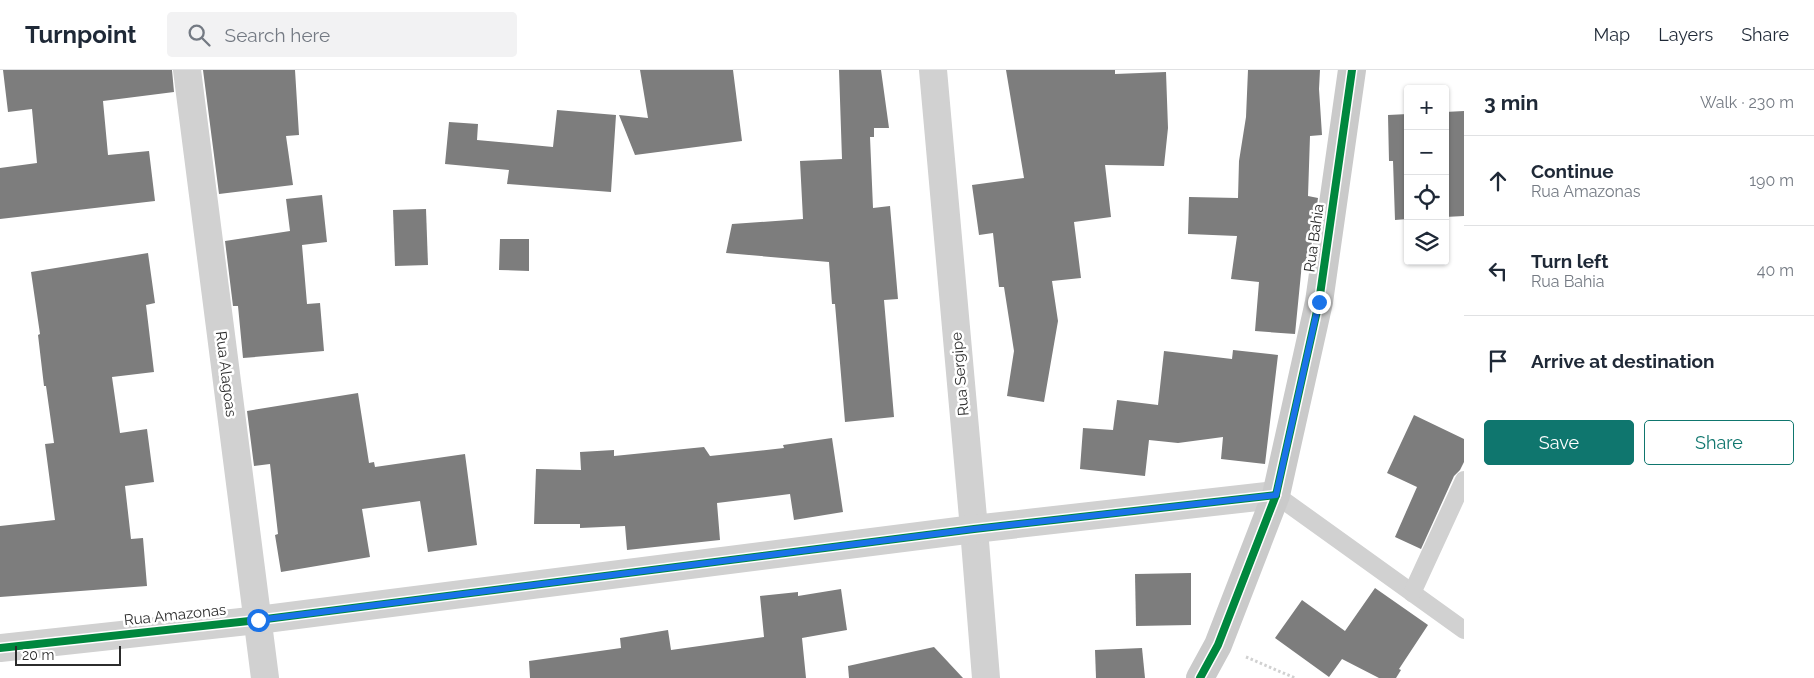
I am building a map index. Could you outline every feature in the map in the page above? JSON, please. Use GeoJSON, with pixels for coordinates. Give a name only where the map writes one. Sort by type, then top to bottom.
{"type":"FeatureCollection","features":[{"type":"Feature","properties":{"kind":"street","name":"Rua Alagoas"},"geometry":{"type":"LineString","coordinates":[[187,70],[265,678]]}},
{"type":"Feature","properties":{"kind":"street","name":"Rua Sergipe"},"geometry":{"type":"LineString","coordinates":[[933,70],[986,678]]}},
{"type":"Feature","properties":{"kind":"street","name":"Rua Bahia"},"geometry":{"type":"LineString","coordinates":[[1200,678],[1218,645],[1276,495],[1319,302],[1352,70]]}},
{"type":"Feature","properties":{"kind":"street","name":"Rua Amazonas"},"geometry":{"type":"LineString","coordinates":[[0,648],[258,620],[974,529],[1276,495]]}},
{"type":"Feature","properties":{"kind":"lane"},"geometry":{"type":"LineString","coordinates":[[1412,593],[1464,480]]}},
{"type":"Feature","properties":{"kind":"lane"},"geometry":{"type":"LineString","coordinates":[[1276,495],[1464,630]]}},
{"type":"Feature","properties":{"kind":"path"},"geometry":{"type":"LineString","coordinates":[[1218,645],[1295,678]]}},
{"type":"Feature","properties":{"kind":"building"},"geometry":{"type":"Polygon","coordinates":[[[3,70],[172,70],[174,92],[103,101],[108,155],[149,151],[155,201],[0,219],[0,168],[37,163],[32,109],[8,112],[3,70]]]}},
{"type":"Feature","properties":{"kind":"building"},"geometry":{"type":"Polygon","coordinates":[[[203,70],[295,70],[299,135],[286,136],[293,185],[219,194],[203,70]]]}},
{"type":"Feature","properties":{"kind":"building"},"geometry":{"type":"Polygon","coordinates":[[[640,70],[733,70],[742,141],[635,155],[619,115],[648,118],[640,70]]]}},
{"type":"Feature","properties":{"kind":"building"},"geometry":{"type":"Polygon","coordinates":[[[839,70],[881,70],[889,128],[874,128],[874,137],[870,137],[873,208],[890,206],[898,299],[884,300],[894,417],[845,422],[835,304],[832,304],[829,262],[726,253],[732,224],[803,219],[800,161],[842,159],[839,70]]]}},
{"type":"Feature","properties":{"kind":"building"},"geometry":{"type":"Polygon","coordinates":[[[1006,70],[1115,70],[1115,74],[1166,72],[1168,128],[1164,166],[1105,165],[1111,217],[1074,222],[1081,278],[1052,281],[1058,321],[1044,402],[1007,396],[1014,351],[1004,287],[999,287],[993,233],[979,235],[972,185],[1024,178],[1006,70]]]}},
{"type":"Feature","properties":{"kind":"building"},"geometry":{"type":"Polygon","coordinates":[[[1248,70],[1320,70],[1319,89],[1322,135],[1310,136],[1308,196],[1318,198],[1309,263],[1302,263],[1295,334],[1255,331],[1259,282],[1231,279],[1237,236],[1188,234],[1189,197],[1238,198],[1239,161],[1246,117],[1248,70]]]}},
{"type":"Feature","properties":{"kind":"building"},"geometry":{"type":"Polygon","coordinates":[[[557,110],[616,115],[611,192],[507,184],[509,170],[445,164],[449,122],[478,124],[477,140],[553,147],[557,110]]]}},
{"type":"Feature","properties":{"kind":"building"},"geometry":{"type":"Polygon","coordinates":[[[1464,111],[1464,216],[1449,217],[1449,112],[1464,111]]]}},
{"type":"Feature","properties":{"kind":"building"},"geometry":{"type":"Polygon","coordinates":[[[1404,114],[1404,219],[1395,220],[1393,161],[1389,161],[1388,115],[1404,114]]]}},
{"type":"Feature","properties":{"kind":"building"},"geometry":{"type":"Polygon","coordinates":[[[322,195],[327,242],[302,245],[307,304],[320,303],[324,351],[243,358],[238,306],[233,306],[225,241],[290,231],[286,199],[322,195]]]}},
{"type":"Feature","properties":{"kind":"building"},"geometry":{"type":"Polygon","coordinates":[[[426,209],[428,265],[395,266],[393,210],[426,209]]]}},
{"type":"Feature","properties":{"kind":"building"},"geometry":{"type":"Polygon","coordinates":[[[500,239],[529,239],[529,271],[499,270],[500,239]]]}},
{"type":"Feature","properties":{"kind":"building"},"geometry":{"type":"Polygon","coordinates":[[[148,253],[155,303],[146,305],[154,372],[112,377],[120,433],[147,429],[154,482],[125,486],[131,539],[143,538],[147,586],[0,597],[0,526],[55,520],[45,444],[54,443],[46,386],[44,386],[38,335],[40,334],[31,272],[148,253]]]}},
{"type":"Feature","properties":{"kind":"building"},"geometry":{"type":"Polygon","coordinates":[[[1233,350],[1278,355],[1265,464],[1221,459],[1223,437],[1178,443],[1149,440],[1145,476],[1080,469],[1083,428],[1113,430],[1117,400],[1158,405],[1164,351],[1232,359],[1233,350]]]}},
{"type":"Feature","properties":{"kind":"building"},"geometry":{"type":"Polygon","coordinates":[[[358,393],[369,463],[374,462],[375,467],[465,454],[477,545],[428,552],[420,501],[362,509],[370,557],[281,572],[275,535],[278,534],[270,464],[254,466],[247,411],[358,393]]]}},
{"type":"Feature","properties":{"kind":"building"},"geometry":{"type":"Polygon","coordinates":[[[1414,415],[1464,439],[1464,462],[1454,476],[1421,549],[1395,537],[1417,487],[1387,473],[1414,415]]]}},
{"type":"Feature","properties":{"kind":"building"},"geometry":{"type":"Polygon","coordinates":[[[832,438],[843,512],[794,520],[790,494],[717,503],[720,540],[627,550],[625,526],[580,528],[580,524],[534,524],[536,469],[581,470],[580,452],[614,450],[614,456],[704,447],[710,456],[784,448],[783,445],[832,438]]]}},
{"type":"Feature","properties":{"kind":"building"},"geometry":{"type":"Polygon","coordinates":[[[1191,573],[1191,625],[1136,626],[1135,574],[1191,573]]]}},
{"type":"Feature","properties":{"kind":"building"},"geometry":{"type":"Polygon","coordinates":[[[1375,588],[1428,625],[1399,669],[1401,670],[1396,678],[1379,678],[1342,659],[1329,677],[1275,638],[1302,600],[1345,631],[1375,588]]]}},
{"type":"Feature","properties":{"kind":"building"},"geometry":{"type":"Polygon","coordinates":[[[841,589],[847,630],[802,638],[806,678],[530,678],[529,661],[621,648],[620,638],[668,630],[671,650],[764,637],[760,596],[798,592],[798,596],[841,589]]]}},
{"type":"Feature","properties":{"kind":"building"},"geometry":{"type":"Polygon","coordinates":[[[934,647],[963,678],[849,678],[848,666],[934,647]]]}},
{"type":"Feature","properties":{"kind":"building"},"geometry":{"type":"Polygon","coordinates":[[[1142,648],[1145,678],[1096,678],[1095,650],[1142,648]]]}},
{"type":"Feature","properties":{"kind":"cycle path"},"geometry":{"type":"LineString","coordinates":[[1200,678],[1218,645],[1276,495],[1319,302],[1352,70]]}},
{"type":"Feature","properties":{"kind":"cycle path"},"geometry":{"type":"LineString","coordinates":[[0,648],[258,620],[974,529],[1276,495]]}},
{"type":"Feature","properties":{"kind":"route"},"geometry":{"type":"LineString","coordinates":[[258,620],[974,529],[1276,495],[1319,302]]}}]}
